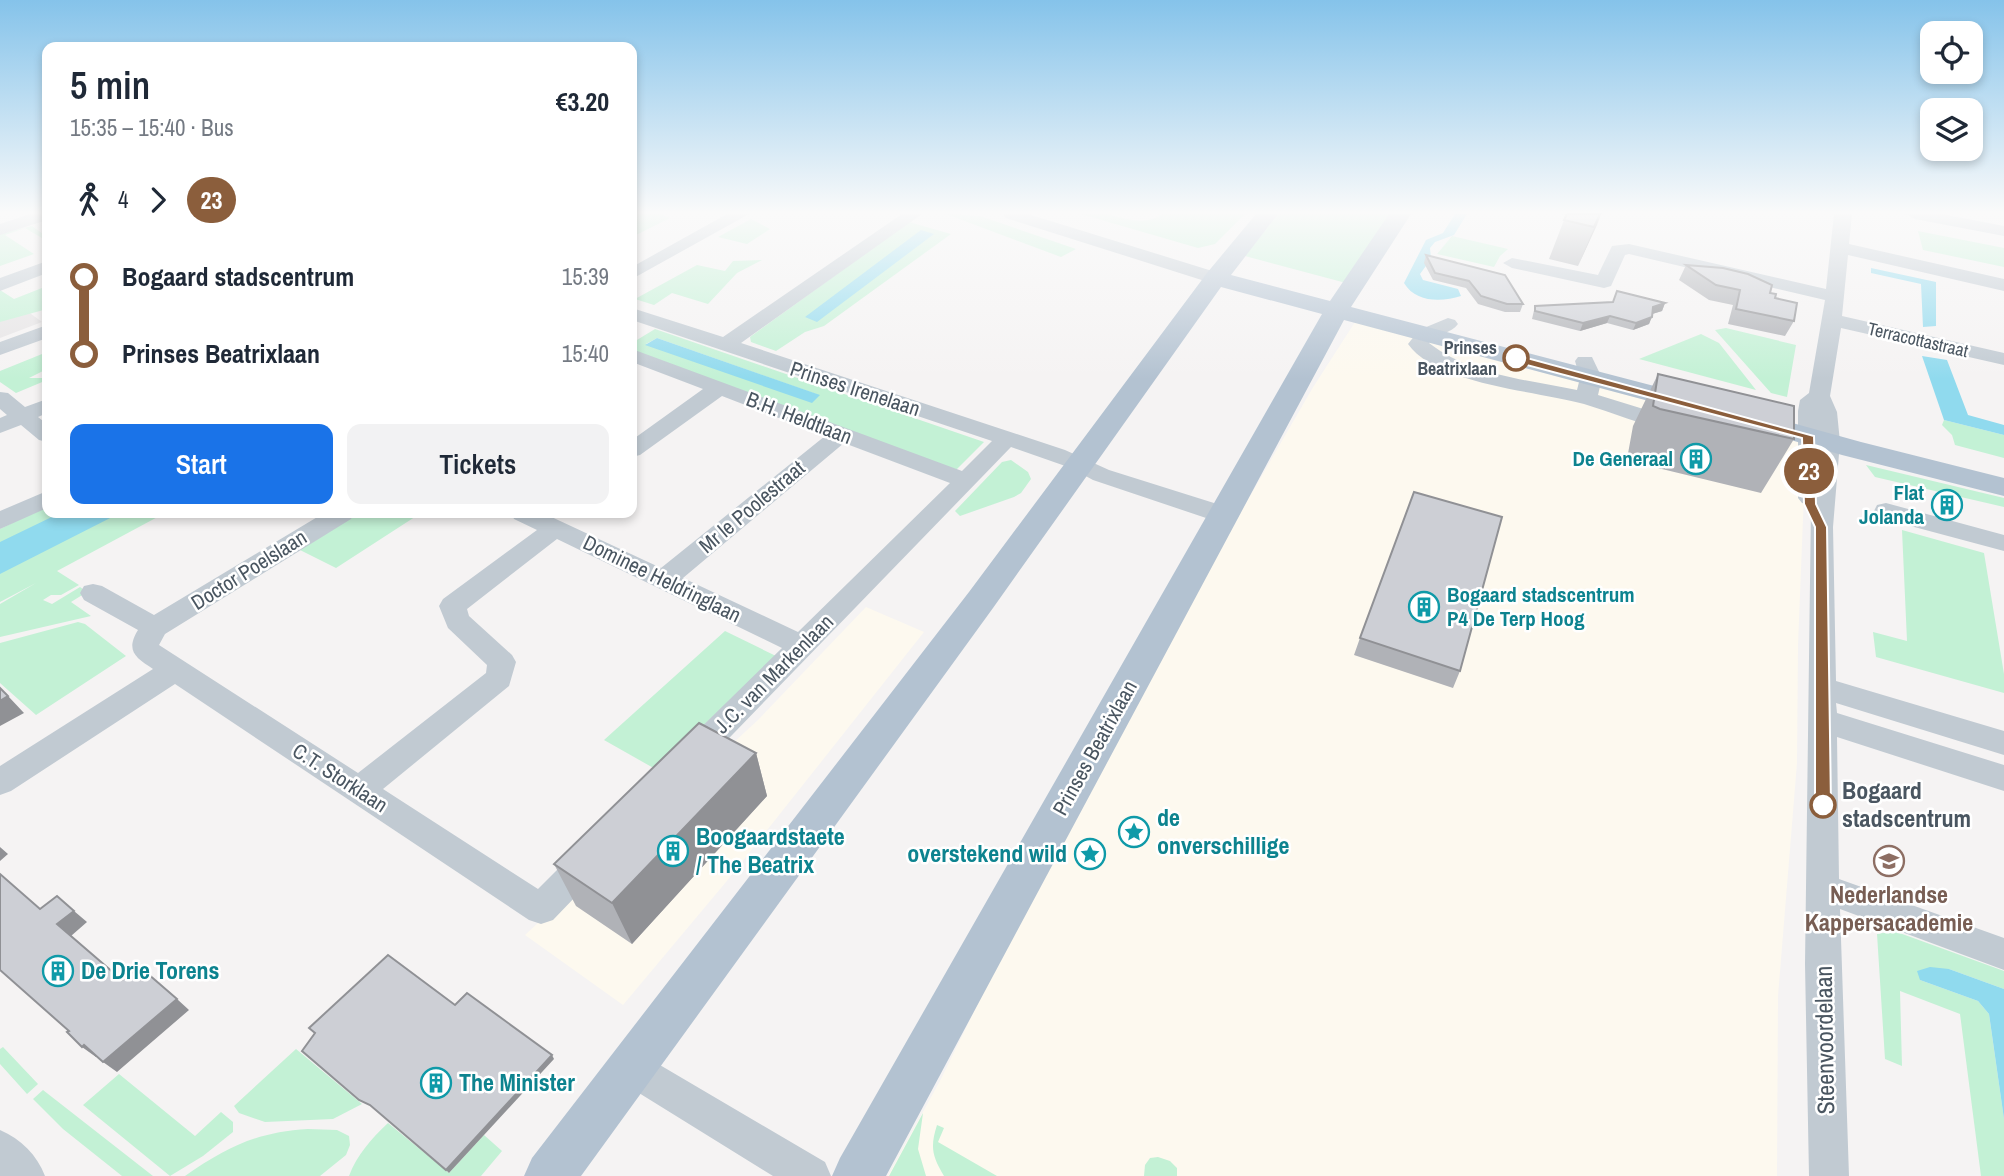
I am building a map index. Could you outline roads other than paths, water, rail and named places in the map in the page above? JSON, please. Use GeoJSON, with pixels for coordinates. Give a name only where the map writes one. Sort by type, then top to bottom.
{"type":"FeatureCollection","features":[{"type":"Feature","properties":{"kind":"main road"},"geometry":{"type":"LineString","coordinates":[[551,1176],[981,600],[1223,269]]}},
{"type":"Feature","properties":{"kind":"main road","name":"Prinses Beatrixlaan"},"geometry":{"type":"LineString","coordinates":[[858,1176],[1362,269]]}},
{"type":"Feature","properties":{"kind":"main road"},"geometry":{"type":"LineString","coordinates":[[1220,272],[1437,329],[1587,379],[1724,405],[2004,487]]}},
{"type":"Feature","properties":{"kind":"main road"},"geometry":{"type":"LineString","coordinates":[[1818,432],[2004,473]]}},
{"type":"Feature","properties":{"kind":"street"},"geometry":{"type":"LineString","coordinates":[[0,285],[42,269]]}},
{"type":"Feature","properties":{"kind":"street"},"geometry":{"type":"LineString","coordinates":[[725,345],[834,269]]}},
{"type":"Feature","properties":{"kind":"street"},"geometry":{"type":"LineString","coordinates":[[1209,269],[1220,272]]}},
{"type":"Feature","properties":{"kind":"street"},"geometry":{"type":"LineString","coordinates":[[1211,269],[1220,272]]}},
{"type":"Feature","properties":{"kind":"street"},"geometry":{"type":"LineString","coordinates":[[1540,269],[1604,282],[1610,269]]}},
{"type":"Feature","properties":{"kind":"street"},"geometry":{"type":"LineString","coordinates":[[1715,269],[1833,296]]}},
{"type":"Feature","properties":{"kind":"street","name":"Steenvoordelaan"},"geometry":{"type":"LineString","coordinates":[[1829,1176],[1818,432],[1825,407],[1819,396],[1832,320],[1836,269]]}},
{"type":"Feature","properties":{"kind":"street"},"geometry":{"type":"LineString","coordinates":[[1934,269],[2004,285]]}},
{"type":"Feature","properties":{"kind":"street","name":"Prinses Irenelaan"},"geometry":{"type":"LineString","coordinates":[[641,317],[1079,463],[1101,475],[1228,508]]}},
{"type":"Feature","properties":{"kind":"street","name":"Terracottastraat"},"geometry":{"type":"LineString","coordinates":[[1832,320],[1996,357]]}},
{"type":"Feature","properties":{"kind":"street"},"geometry":{"type":"LineString","coordinates":[[1437,329],[1418,344],[1427,354],[1464,369],[1517,384],[1587,379],[1686,429]]}},
{"type":"Feature","properties":{"kind":"street"},"geometry":{"type":"LineString","coordinates":[[0,349],[42,333]]}},
{"type":"Feature","properties":{"kind":"street","name":"B.H. Heldtlaan"},"geometry":{"type":"LineString","coordinates":[[637,357],[967,481]]}},
{"type":"Feature","properties":{"kind":"street"},"geometry":{"type":"LineString","coordinates":[[637,446],[719,388]]}},
{"type":"Feature","properties":{"kind":"street"},"geometry":{"type":"LineString","coordinates":[[0,398],[42,431]]}},
{"type":"Feature","properties":{"kind":"street"},"geometry":{"type":"LineString","coordinates":[[0,426],[42,407]]}},
{"type":"Feature","properties":{"kind":"street","name":"Mr le Poolestraat"},"geometry":{"type":"LineString","coordinates":[[664,580],[841,434]]}},
{"type":"Feature","properties":{"kind":"street","name":"J.C. van Markenlaan"},"geometry":{"type":"LineString","coordinates":[[670,779],[1007,439]]}},
{"type":"Feature","properties":{"kind":"street"},"geometry":{"type":"LineString","coordinates":[[0,521],[42,501]]}},
{"type":"Feature","properties":{"kind":"street"},"geometry":{"type":"LineString","coordinates":[[1886,511],[2004,543]]}},
{"type":"Feature","properties":{"kind":"street","name":"Doctor Poelslaan"},"geometry":{"type":"LineString","coordinates":[[150,635],[334,518]]}},
{"type":"Feature","properties":{"kind":"street"},"geometry":{"type":"LineString","coordinates":[[359,790],[499,678],[502,662],[458,621],[452,606],[539,518]]}},
{"type":"Feature","properties":{"kind":"street","name":"Dominee Heldringlaan"},"geometry":{"type":"LineString","coordinates":[[539,518],[802,646]]}},
{"type":"Feature","properties":{"kind":"street"},"geometry":{"type":"LineString","coordinates":[[93,593],[150,635]]}},
{"type":"Feature","properties":{"kind":"street","name":"C.T. Storklaan"},"geometry":{"type":"LineString","coordinates":[[150,635],[145,650],[541,909],[612,836]]}},
{"type":"Feature","properties":{"kind":"street"},"geometry":{"type":"LineString","coordinates":[[0,782],[176,669]]}},
{"type":"Feature","properties":{"kind":"street"},"geometry":{"type":"LineString","coordinates":[[1823,704],[2004,743]]}},
{"type":"Feature","properties":{"kind":"street"},"geometry":{"type":"LineString","coordinates":[[1823,704],[2004,778]]}},
{"type":"Feature","properties":{"kind":"street"},"geometry":{"type":"LineString","coordinates":[[1823,888],[2004,954]]}},
{"type":"Feature","properties":{"kind":"street"},"geometry":{"type":"LineString","coordinates":[[631,1067],[811,1176]]}},
{"type":"Feature","properties":{"kind":"street"},"geometry":{"type":"LineString","coordinates":[[0,1150],[25,1176]]}},
{"type":"Feature","properties":{"kind":"water"},"geometry":{"type":"Polygon","coordinates":[[[869,269],[888,269],[817,322],[805,317],[869,269]]]}},
{"type":"Feature","properties":{"kind":"water"},"geometry":{"type":"Polygon","coordinates":[[[1411,269],[1424,269],[1420,274],[1423,280],[1458,289],[1461,296],[1430,299],[1415,294],[1404,283],[1411,269]]]}},
{"type":"Feature","properties":{"kind":"water"},"geometry":{"type":"Polygon","coordinates":[[[1871,269],[1875,269],[1936,282],[1936,326],[1923,327],[1921,284],[1871,273],[1871,269]]]}},
{"type":"Feature","properties":{"kind":"water"},"geometry":{"type":"Polygon","coordinates":[[[657,338],[820,395],[812,403],[645,345],[657,338]]]}},
{"type":"Feature","properties":{"kind":"water"},"geometry":{"type":"Polygon","coordinates":[[[1922,356],[1947,360],[1968,415],[2004,425],[2004,435],[1944,420],[1922,356]]]}},
{"type":"Feature","properties":{"kind":"water"},"geometry":{"type":"Polygon","coordinates":[[[50,518],[110,518],[0,574],[0,542],[50,518]]]}},
{"type":"Feature","properties":{"kind":"water"},"geometry":{"type":"Polygon","coordinates":[[[1930,967],[1949,969],[2004,989],[2004,1119],[1989,1014],[1978,1001],[1920,980],[1917,971],[1930,967]]]}},
{"type":"Feature","properties":{"kind":"place","name":"Prinses Beatrixlaan"},"geometry":{"type":"Point","coordinates":[1516,358]}},
{"type":"Feature","properties":{"kind":"place","name":"De Generaal"},"geometry":{"type":"Point","coordinates":[1696,459]}},
{"type":"Feature","properties":{"kind":"place","name":"Flat Jolanda"},"geometry":{"type":"Point","coordinates":[1947,505]}},
{"type":"Feature","properties":{"kind":"place","name":"Bogaard stadscentrum P4 De Terp Hoog"},"geometry":{"type":"Point","coordinates":[1424,607]}},
{"type":"Feature","properties":{"kind":"place","name":"Bogaard stadscentrum"},"geometry":{"type":"Point","coordinates":[1823,805]}},
{"type":"Feature","properties":{"kind":"place","name":"de onverschillige"},"geometry":{"type":"Point","coordinates":[1134,832]}},
{"type":"Feature","properties":{"kind":"place","name":"Boogaardstaete / The Beatrix"},"geometry":{"type":"Point","coordinates":[673,851]}},
{"type":"Feature","properties":{"kind":"place","name":"overstekend wild"},"geometry":{"type":"Point","coordinates":[1090,854]}},
{"type":"Feature","properties":{"kind":"place","name":"Nederlandse Kappersacademie"},"geometry":{"type":"Point","coordinates":[1889,861]}},
{"type":"Feature","properties":{"kind":"place","name":"De Drie Torens"},"geometry":{"type":"Point","coordinates":[58,971]}},
{"type":"Feature","properties":{"kind":"place","name":"The Minister"},"geometry":{"type":"Point","coordinates":[436,1083]}}]}
